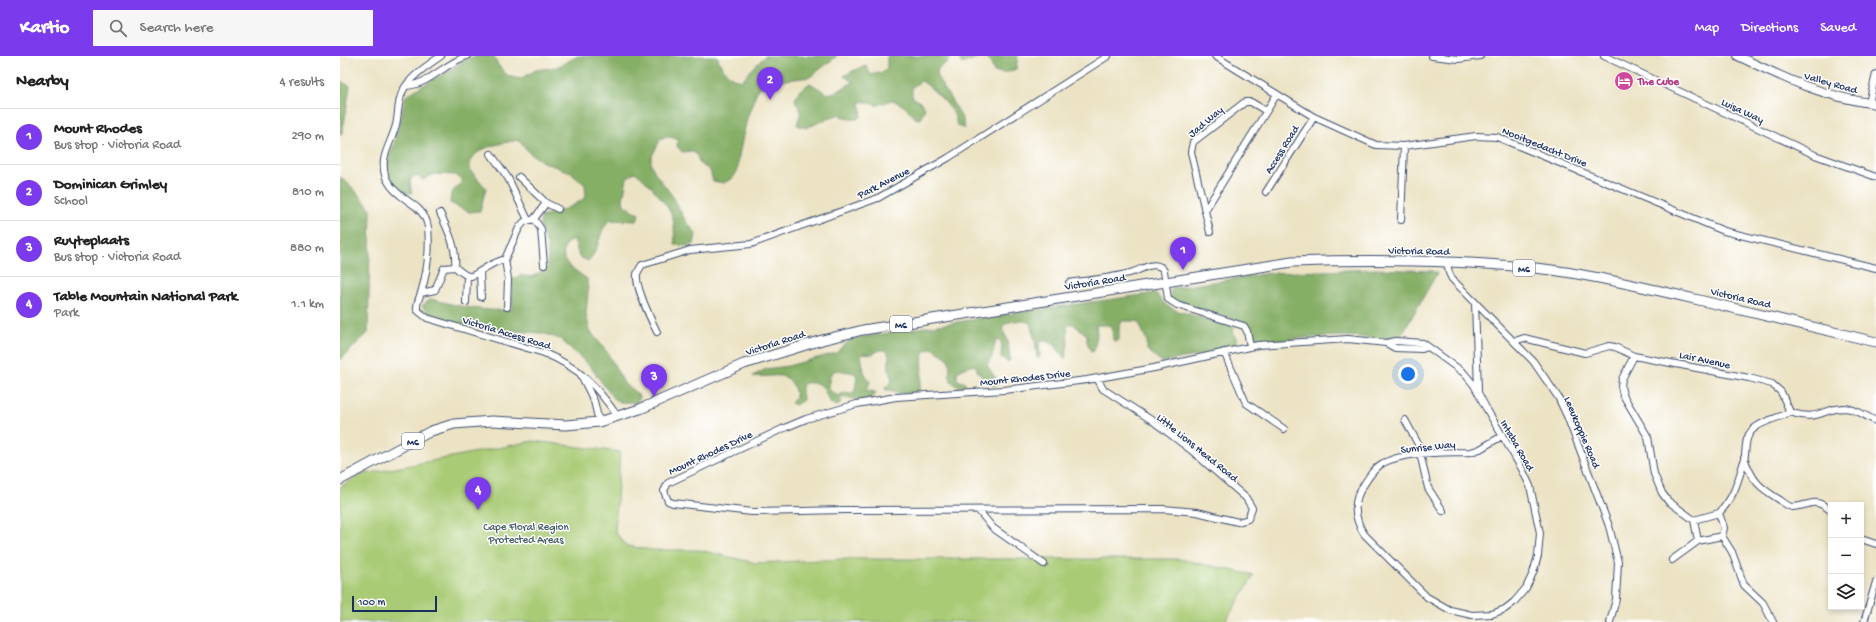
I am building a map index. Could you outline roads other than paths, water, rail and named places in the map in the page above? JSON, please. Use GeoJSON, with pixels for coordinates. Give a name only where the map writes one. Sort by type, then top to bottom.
{"type":"FeatureCollection","features":[{"type":"Feature","properties":{"kind":"main road","name":"Victoria Road"},"geometry":{"type":"LineString","coordinates":[[340,480],[431,431],[454,424],[492,421],[566,425],[599,422],[618,417],[744,364],[822,340],[862,330],[1292,262],[1447,262],[1522,267],[1593,277],[1876,342]]}},
{"type":"Feature","properties":{"kind":"street"},"geometry":{"type":"LineString","coordinates":[[441,56],[415,75],[406,86],[400,98],[396,123],[386,154],[384,172],[391,187],[416,205],[425,217],[429,243],[421,293],[435,290],[444,268],[454,267],[467,276],[474,276],[488,266],[505,259]]}},
{"type":"Feature","properties":{"kind":"street"},"geometry":{"type":"LineString","coordinates":[[406,86],[422,82],[458,59],[467,56]]}},
{"type":"Feature","properties":{"kind":"street","name":"Park Avenue"},"geometry":{"type":"LineString","coordinates":[[657,332],[639,287],[637,274],[642,265],[690,250],[751,244],[878,198],[961,150],[1108,56]]}},
{"type":"Feature","properties":{"kind":"street","name":"Nooitgedacht Drive"},"geometry":{"type":"LineString","coordinates":[[1215,56],[1314,116],[1376,145],[1404,146],[1476,136],[1497,137],[1724,231],[1876,268]]}},
{"type":"Feature","properties":{"kind":"street"},"geometry":{"type":"LineString","coordinates":[[1432,56],[1458,59],[1480,56]]}},
{"type":"Feature","properties":{"kind":"street","name":"Luisa Way"},"geometry":{"type":"LineString","coordinates":[[1604,56],[1815,155],[1876,177]]}},
{"type":"Feature","properties":{"kind":"street","name":"Valley Road"},"geometry":{"type":"LineString","coordinates":[[1738,56],[1818,92],[1845,100],[1873,103]]}},
{"type":"Feature","properties":{"kind":"street"},"geometry":{"type":"LineString","coordinates":[[1873,103],[1876,74]]}},
{"type":"Feature","properties":{"kind":"street"},"geometry":{"type":"LineString","coordinates":[[1206,210],[1266,111],[1278,94]]}},
{"type":"Feature","properties":{"kind":"street","name":"Jad Way"},"geometry":{"type":"LineString","coordinates":[[1210,232],[1191,152],[1193,142],[1245,102],[1251,102],[1266,111]]}},
{"type":"Feature","properties":{"kind":"street","name":"Access Road"},"geometry":{"type":"LineString","coordinates":[[1266,192],[1314,116]]}},
{"type":"Feature","properties":{"kind":"street"},"geometry":{"type":"LineString","coordinates":[[1401,220],[1404,146]]}},
{"type":"Feature","properties":{"kind":"street"},"geometry":{"type":"LineString","coordinates":[[491,154],[508,178],[531,220],[541,229],[544,265]]}},
{"type":"Feature","properties":{"kind":"street"},"geometry":{"type":"LineString","coordinates":[[520,177],[546,203],[558,209]]}},
{"type":"Feature","properties":{"kind":"street"},"geometry":{"type":"LineString","coordinates":[[507,307],[508,279],[505,259],[519,228],[531,220],[546,203]]}},
{"type":"Feature","properties":{"kind":"street"},"geometry":{"type":"LineString","coordinates":[[440,213],[448,228],[454,247],[454,267]]}},
{"type":"Feature","properties":{"kind":"street","name":"Leeukoppie Road"},"geometry":{"type":"LineString","coordinates":[[1447,262],[1450,276],[1514,340],[1540,370],[1558,397],[1567,416],[1609,526],[1618,562],[1615,606],[1610,622]]}},
{"type":"Feature","properties":{"kind":"street"},"geometry":{"type":"LineString","coordinates":[[1162,268],[1169,264]]}},
{"type":"Feature","properties":{"kind":"street"},"geometry":{"type":"LineString","coordinates":[[1069,283],[1130,273],[1157,265],[1162,268],[1166,283],[1167,296],[1172,303],[1244,326],[1247,331],[1250,346]]}},
{"type":"Feature","properties":{"kind":"street"},"geometry":{"type":"LineString","coordinates":[[480,272],[480,297]]}},
{"type":"Feature","properties":{"kind":"street"},"geometry":{"type":"LineString","coordinates":[[466,302],[467,276]]}},
{"type":"Feature","properties":{"kind":"street","name":"Victoria Access Road"},"geometry":{"type":"LineString","coordinates":[[421,293],[416,308],[421,315],[544,353],[561,360],[578,371],[598,390],[618,417]]}},
{"type":"Feature","properties":{"kind":"street","name":"Intaba Road"},"geometry":{"type":"LineString","coordinates":[[1475,302],[1479,391]]}},
{"type":"Feature","properties":{"kind":"street","name":"Lair Avenue"},"geometry":{"type":"LineString","coordinates":[[1514,340],[1524,338],[1585,353],[1612,346],[1634,356],[1749,378],[1772,384],[1781,392],[1790,412]]}},
{"type":"Feature","properties":{"kind":"street","name":"Mount Rhodes Drive"},"geometry":{"type":"LineString","coordinates":[[1242,522],[1197,512],[1163,509],[860,510],[752,512],[673,503],[666,499],[664,491],[668,482],[774,433],[806,419],[857,404],[908,396],[1004,390],[1097,378],[1154,368],[1250,346],[1332,340],[1386,343]]}},
{"type":"Feature","properties":{"kind":"street","name":"Intaba Road"},"geometry":{"type":"LineString","coordinates":[[1386,343],[1395,348],[1422,349],[1427,347],[1464,373],[1479,391],[1486,408],[1522,469],[1530,486],[1540,533],[1538,556],[1526,588],[1514,602],[1505,609],[1492,614],[1472,615],[1450,610],[1427,597],[1395,565]]}},
{"type":"Feature","properties":{"kind":"street"},"geometry":{"type":"LineString","coordinates":[[1224,352],[1246,403],[1284,429]]}},
{"type":"Feature","properties":{"kind":"street"},"geometry":{"type":"LineString","coordinates":[[1634,356],[1622,379],[1621,386],[1623,395],[1648,437],[1654,474],[1662,493],[1668,501],[1694,520],[1698,541]]}},
{"type":"Feature","properties":{"kind":"street","name":"Victoria Access Road"},"geometry":{"type":"LineString","coordinates":[[578,371],[594,401],[599,422]]}},
{"type":"Feature","properties":{"kind":"street","name":"Little Lions Head Road"},"geometry":{"type":"LineString","coordinates":[[1097,378],[1103,389],[1153,422],[1191,450],[1246,498],[1250,503],[1251,513],[1248,519],[1242,522]]}},
{"type":"Feature","properties":{"kind":"street"},"geometry":{"type":"LineString","coordinates":[[1694,520],[1719,513],[1730,501],[1744,458],[1745,443],[1751,432],[1756,427],[1790,412],[1813,416],[1845,408],[1876,421]]}},
{"type":"Feature","properties":{"kind":"street"},"geometry":{"type":"LineString","coordinates":[[1405,420],[1413,434],[1421,455],[1424,475],[1428,488],[1443,511]]}},
{"type":"Feature","properties":{"kind":"street","name":"Sunrise Way"},"geometry":{"type":"LineString","coordinates":[[1395,565],[1364,534],[1357,522],[1355,506],[1357,494],[1374,470],[1383,463],[1406,456],[1471,452],[1480,449],[1502,436]]}},
{"type":"Feature","properties":{"kind":"street"},"geometry":{"type":"LineString","coordinates":[[1744,458],[1755,482],[1763,490],[1789,506],[1794,507],[1814,503],[1823,504],[1828,508]]}},
{"type":"Feature","properties":{"kind":"street"},"geometry":{"type":"LineString","coordinates":[[978,510],[993,528],[1044,564]]}},
{"type":"Feature","properties":{"kind":"street"},"geometry":{"type":"LineString","coordinates":[[1719,513],[1724,528],[1722,536],[1732,552],[1744,584],[1763,602],[1773,622]]}},
{"type":"Feature","properties":{"kind":"street"},"geometry":{"type":"LineString","coordinates":[[1672,560],[1698,541],[1722,536]]}},
{"type":"Feature","properties":{"kind":"street"},"geometry":{"type":"LineString","coordinates":[[1864,540],[1876,544]]}},
{"type":"Feature","properties":{"kind":"street"},"geometry":{"type":"LineString","coordinates":[[1864,622],[1876,582]]}},
{"type":"Feature","properties":{"kind":"place","name":"The Cube"},"geometry":{"type":"Point","coordinates":[1624,81]}},
{"type":"Feature","properties":{"kind":"place","name":"Dominican Grimley"},"geometry":{"type":"Point","coordinates":[770,100]}},
{"type":"Feature","properties":{"kind":"place","name":"Mount Rhodes"},"geometry":{"type":"Point","coordinates":[1183,270]}},
{"type":"Feature","properties":{"kind":"place","name":"Ruyteplaats"},"geometry":{"type":"Point","coordinates":[654,397]}},
{"type":"Feature","properties":{"kind":"place","name":"Table Mountain National Park"},"geometry":{"type":"Point","coordinates":[478,510]}},
{"type":"Feature","properties":{"kind":"park label","name":"Cape Floral Region Protected Areas"},"geometry":{"type":"Point","coordinates":[526,532]}}]}
